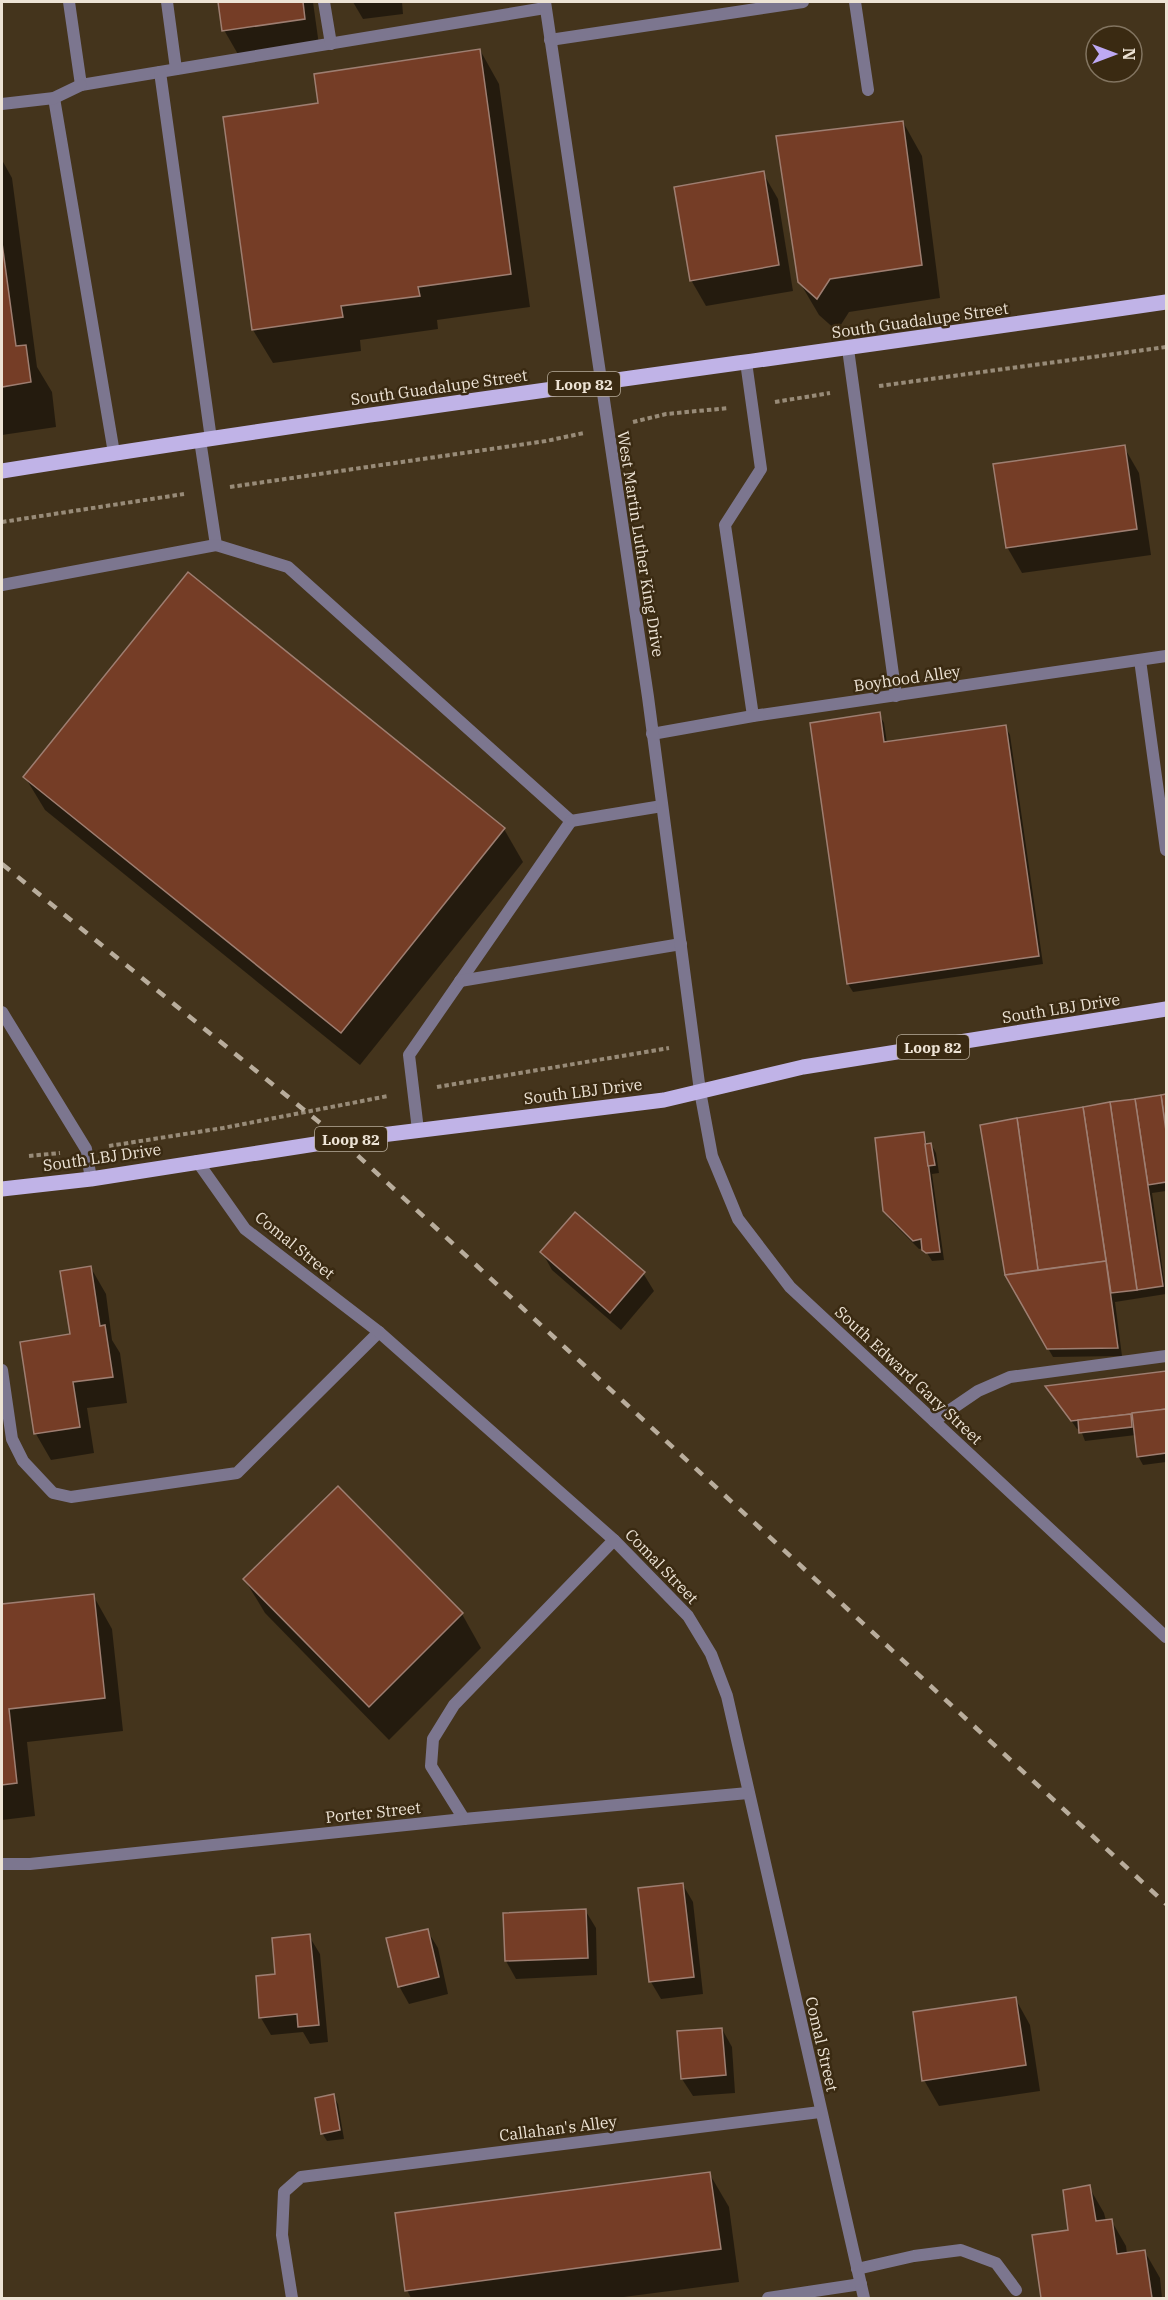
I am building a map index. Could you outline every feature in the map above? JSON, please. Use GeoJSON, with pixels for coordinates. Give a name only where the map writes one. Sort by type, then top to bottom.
{"type":"FeatureCollection","features":[{"type":"Feature","properties":{"kind":"main road","name":"South Guadalupe Street"},"geometry":{"type":"LineString","coordinates":[[2,471],[601,381],[848,349],[1167,302]]}},
{"type":"Feature","properties":{"kind":"main road","name":"South LBJ Drive"},"geometry":{"type":"LineString","coordinates":[[2,1189],[91,1179],[197,1161],[418,1130],[664,1100],[803,1067],[1167,1009]]}},
{"type":"Feature","properties":{"kind":"street"},"geometry":{"type":"LineString","coordinates":[[69,2],[81,85]]}},
{"type":"Feature","properties":{"kind":"street"},"geometry":{"type":"LineString","coordinates":[[168,2],[176,69]]}},
{"type":"Feature","properties":{"kind":"street"},"geometry":{"type":"LineString","coordinates":[[324,2],[331,44]]}},
{"type":"Feature","properties":{"kind":"street"},"geometry":{"type":"LineString","coordinates":[[550,40],[803,2]]}},
{"type":"Feature","properties":{"kind":"street"},"geometry":{"type":"LineString","coordinates":[[855,2],[868,90]]}},
{"type":"Feature","properties":{"kind":"street"},"geometry":{"type":"LineString","coordinates":[[2,104],[54,98],[81,85],[331,44],[545,4]]}},
{"type":"Feature","properties":{"kind":"street","name":"West Martin Luther King Drive"},"geometry":{"type":"LineString","coordinates":[[545,4],[652,734],[700,1091]]}},
{"type":"Feature","properties":{"kind":"street"},"geometry":{"type":"LineString","coordinates":[[160,72],[216,544]]}},
{"type":"Feature","properties":{"kind":"street"},"geometry":{"type":"LineString","coordinates":[[54,98],[114,453]]}},
{"type":"Feature","properties":{"kind":"street"},"geometry":{"type":"LineString","coordinates":[[848,349],[896,696]]}},
{"type":"Feature","properties":{"kind":"street"},"geometry":{"type":"LineString","coordinates":[[746,362],[761,469],[725,525],[753,716]]}},
{"type":"Feature","properties":{"kind":"street"},"geometry":{"type":"LineString","coordinates":[[2,585],[216,544],[288,567],[571,821]]}},
{"type":"Feature","properties":{"kind":"street","name":"Boyhood Alley"},"geometry":{"type":"LineString","coordinates":[[652,734],[753,716],[1167,656]]}},
{"type":"Feature","properties":{"kind":"street"},"geometry":{"type":"LineString","coordinates":[[1140,660],[1167,850]]}},
{"type":"Feature","properties":{"kind":"street"},"geometry":{"type":"LineString","coordinates":[[418,1130],[409,1055],[571,821],[662,806]]}},
{"type":"Feature","properties":{"kind":"street"},"geometry":{"type":"LineString","coordinates":[[460,981],[681,944]]}},
{"type":"Feature","properties":{"kind":"street"},"geometry":{"type":"LineString","coordinates":[[2,1012],[86,1149],[91,1179]]}},
{"type":"Feature","properties":{"kind":"street","name":"South Edward Gary Street"},"geometry":{"type":"LineString","coordinates":[[700,1091],[712,1156],[738,1219],[790,1287],[1167,1637]]}},
{"type":"Feature","properties":{"kind":"street","name":"Comal Street"},"geometry":{"type":"LineString","coordinates":[[197,1161],[245,1229],[379,1332],[614,1540],[688,1616],[711,1654],[727,1696],[864,2298]]}},
{"type":"Feature","properties":{"kind":"street"},"geometry":{"type":"LineString","coordinates":[[2,1370],[12,1439],[23,1461],[53,1493],[71,1497],[237,1473],[379,1332]]}},
{"type":"Feature","properties":{"kind":"street"},"geometry":{"type":"LineString","coordinates":[[934,1421],[978,1391],[1010,1377],[1167,1356]]}},
{"type":"Feature","properties":{"kind":"street"},"geometry":{"type":"LineString","coordinates":[[464,1820],[431,1766],[433,1739],[454,1705],[614,1540]]}},
{"type":"Feature","properties":{"kind":"street","name":"Porter Street"},"geometry":{"type":"LineString","coordinates":[[2,1864],[30,1864],[748,1793]]}},
{"type":"Feature","properties":{"kind":"street","name":"Callahan's Alley"},"geometry":{"type":"LineString","coordinates":[[292,2298],[282,2235],[284,2192],[301,2177],[820,2112]]}},
{"type":"Feature","properties":{"kind":"street"},"geometry":{"type":"LineString","coordinates":[[857,2269],[914,2256],[961,2250],[996,2263],[1016,2290]]}},
{"type":"Feature","properties":{"kind":"street"},"geometry":{"type":"LineString","coordinates":[[768,2298],[861,2284]]}},
{"type":"Feature","properties":{"kind":"path"},"geometry":{"type":"LineString","coordinates":[[666,414],[752,406],[853,389],[1167,347]]}},
{"type":"Feature","properties":{"kind":"path"},"geometry":{"type":"LineString","coordinates":[[2,522],[546,441]]}},
{"type":"Feature","properties":{"kind":"path"},"geometry":{"type":"LineString","coordinates":[[23,1157],[223,1128],[413,1091],[652,1052],[694,1042]]}},
{"type":"Feature","properties":{"kind":"building"},"geometry":{"type":"Polygon","coordinates":[[[218,2],[303,2],[305,19],[222,31],[218,2]]]}},
{"type":"Feature","properties":{"kind":"building"},"geometry":{"type":"Polygon","coordinates":[[[480,49],[511,274],[418,287],[420,296],[341,306],[343,317],[252,330],[223,117],[318,103],[314,74],[480,49]]]}},
{"type":"Feature","properties":{"kind":"building"},"geometry":{"type":"Polygon","coordinates":[[[903,121],[922,265],[830,279],[817,299],[798,282],[776,136],[903,121]]]}},
{"type":"Feature","properties":{"kind":"building"},"geometry":{"type":"Polygon","coordinates":[[[764,171],[779,265],[690,281],[674,187],[764,171]]]}},
{"type":"Feature","properties":{"kind":"building"},"geometry":{"type":"Polygon","coordinates":[[[2,243],[16,346],[26,345],[31,382],[2,387],[2,243]]]}},
{"type":"Feature","properties":{"kind":"building"},"geometry":{"type":"Polygon","coordinates":[[[1125,445],[1137,529],[1006,548],[993,464],[1125,445]]]}},
{"type":"Feature","properties":{"kind":"building"},"geometry":{"type":"Polygon","coordinates":[[[188,572],[505,828],[341,1033],[23,777],[188,572]]]}},
{"type":"Feature","properties":{"kind":"building"},"geometry":{"type":"Polygon","coordinates":[[[880,712],[884,742],[1006,725],[1039,956],[847,984],[810,723],[880,712]]]}},
{"type":"Feature","properties":{"kind":"building"},"geometry":{"type":"Polygon","coordinates":[[[1166,1094],[1166,1131],[1161,1095],[1166,1094]]]}},
{"type":"Feature","properties":{"kind":"building"},"geometry":{"type":"Polygon","coordinates":[[[1161,1095],[1166,1131],[1166,1182],[1148,1185],[1135,1099],[1161,1095]]]}},
{"type":"Feature","properties":{"kind":"building"},"geometry":{"type":"Polygon","coordinates":[[[1135,1099],[1163,1286],[1137,1290],[1110,1102],[1135,1099]]]}},
{"type":"Feature","properties":{"kind":"building"},"geometry":{"type":"Polygon","coordinates":[[[1110,1102],[1137,1290],[1111,1293],[1083,1107],[1110,1102]]]}},
{"type":"Feature","properties":{"kind":"building"},"geometry":{"type":"Polygon","coordinates":[[[1083,1107],[1106,1261],[1038,1270],[1017,1118],[1083,1107]]]}},
{"type":"Feature","properties":{"kind":"building"},"geometry":{"type":"Polygon","coordinates":[[[1017,1118],[1038,1270],[1005,1275],[980,1125],[1017,1118]]]}},
{"type":"Feature","properties":{"kind":"building"},"geometry":{"type":"Polygon","coordinates":[[[924,1132],[940,1252],[926,1253],[922,1250],[921,1239],[913,1241],[883,1211],[875,1138],[924,1132]]]}},
{"type":"Feature","properties":{"kind":"building"},"geometry":{"type":"Polygon","coordinates":[[[931,1143],[935,1165],[928,1166],[925,1144],[931,1143]]]}},
{"type":"Feature","properties":{"kind":"building"},"geometry":{"type":"Polygon","coordinates":[[[575,1212],[645,1272],[610,1313],[540,1252],[575,1212]]]}},
{"type":"Feature","properties":{"kind":"building"},"geometry":{"type":"Polygon","coordinates":[[[1106,1261],[1118,1348],[1047,1349],[1005,1275],[1106,1261]]]}},
{"type":"Feature","properties":{"kind":"building"},"geometry":{"type":"Polygon","coordinates":[[[91,1266],[100,1326],[105,1325],[113,1377],[73,1382],[80,1427],[34,1434],[20,1342],[70,1334],[60,1271],[91,1266]]]}},
{"type":"Feature","properties":{"kind":"building"},"geometry":{"type":"Polygon","coordinates":[[[1166,1371],[1166,1409],[1131,1414],[1071,1421],[1045,1386],[1166,1371]]]}},
{"type":"Feature","properties":{"kind":"building"},"geometry":{"type":"Polygon","coordinates":[[[1166,1409],[1166,1453],[1137,1457],[1132,1413],[1166,1409]]]}},
{"type":"Feature","properties":{"kind":"building"},"geometry":{"type":"Polygon","coordinates":[[[1131,1414],[1132,1427],[1079,1433],[1078,1420],[1131,1414]]]}},
{"type":"Feature","properties":{"kind":"building"},"geometry":{"type":"Polygon","coordinates":[[[338,1486],[463,1613],[369,1707],[243,1579],[338,1486]]]}},
{"type":"Feature","properties":{"kind":"building"},"geometry":{"type":"Polygon","coordinates":[[[94,1594],[105,1698],[9,1709],[17,1783],[2,1785],[2,1604],[94,1594]]]}},
{"type":"Feature","properties":{"kind":"building"},"geometry":{"type":"Polygon","coordinates":[[[683,1883],[694,1977],[649,1982],[638,1888],[683,1883]]]}},
{"type":"Feature","properties":{"kind":"building"},"geometry":{"type":"Polygon","coordinates":[[[586,1909],[588,1958],[505,1961],[503,1913],[586,1909]]]}},
{"type":"Feature","properties":{"kind":"building"},"geometry":{"type":"Polygon","coordinates":[[[428,1929],[439,1977],[398,1987],[386,1938],[428,1929]]]}},
{"type":"Feature","properties":{"kind":"building"},"geometry":{"type":"Polygon","coordinates":[[[310,1934],[319,2025],[298,2027],[297,2014],[259,2018],[256,1976],[275,1974],[272,1938],[310,1934]]]}},
{"type":"Feature","properties":{"kind":"building"},"geometry":{"type":"Polygon","coordinates":[[[1016,1997],[1026,2065],[922,2081],[913,2012],[1016,1997]]]}},
{"type":"Feature","properties":{"kind":"building"},"geometry":{"type":"Polygon","coordinates":[[[722,2028],[726,2075],[681,2079],[677,2031],[722,2028]]]}},
{"type":"Feature","properties":{"kind":"building"},"geometry":{"type":"Polygon","coordinates":[[[334,2094],[340,2130],[321,2134],[315,2098],[334,2094]]]}},
{"type":"Feature","properties":{"kind":"building"},"geometry":{"type":"Polygon","coordinates":[[[710,2172],[721,2249],[405,2291],[395,2213],[710,2172]]]}},
{"type":"Feature","properties":{"kind":"building"},"geometry":{"type":"Polygon","coordinates":[[[1090,2185],[1096,2221],[1112,2219],[1117,2254],[1145,2250],[1152,2298],[1041,2298],[1032,2235],[1068,2230],[1063,2190],[1090,2185]]]}},
{"type":"Feature","properties":{"kind":"railway"},"geometry":{"type":"LineString","coordinates":[[2,864],[341,1140],[1166,1904]]}}]}
